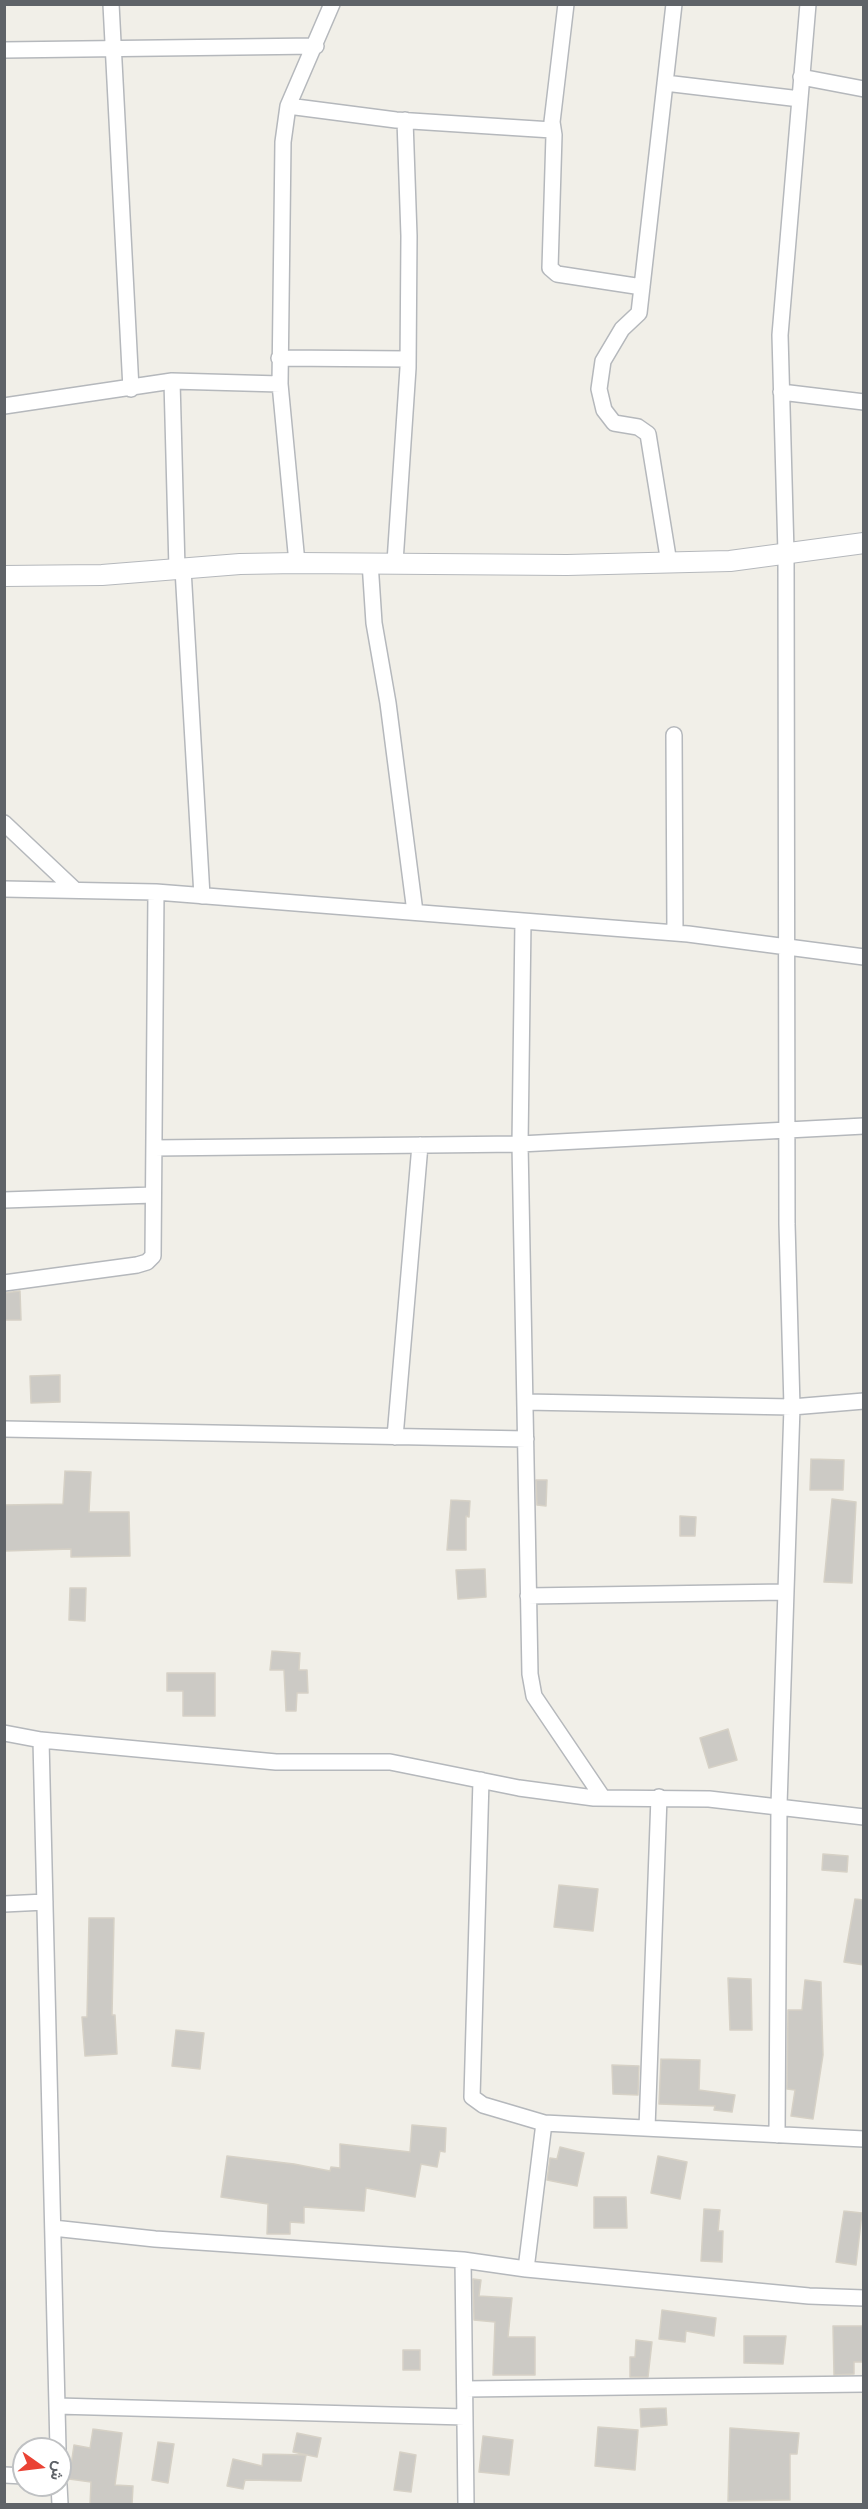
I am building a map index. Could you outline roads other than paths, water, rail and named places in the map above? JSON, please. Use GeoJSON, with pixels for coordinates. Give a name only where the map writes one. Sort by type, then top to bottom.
{"type":"FeatureCollection","features":[{"type":"Feature","properties":{"kind":"street"},"geometry":{"type":"LineString","coordinates":[[111,4],[131,390]]}},
{"type":"Feature","properties":{"kind":"street"},"geometry":{"type":"LineString","coordinates":[[297,563],[279,358],[283,142],[288,106],[316,46],[332,4]]}},
{"type":"Feature","properties":{"kind":"street"},"geometry":{"type":"LineString","coordinates":[[566,4],[552,130],[555,135],[550,268],[557,274],[642,286]]}},
{"type":"Feature","properties":{"kind":"street"},"geometry":{"type":"LineString","coordinates":[[669,562],[648,434],[638,427],[614,423],[604,410],[599,389],[603,361],[616,338],[639,313],[674,4]]}},
{"type":"Feature","properties":{"kind":"street"},"geometry":{"type":"LineString","coordinates":[[777,2135],[779,1805],[792,1407],[787,1224],[788,947],[784,847],[786,554],[780,335],[807,4]]}},
{"type":"Feature","properties":{"kind":"street"},"geometry":{"type":"LineString","coordinates":[[4,50],[113,46],[316,46]]}},
{"type":"Feature","properties":{"kind":"street"},"geometry":{"type":"LineString","coordinates":[[801,77],[864,89]]}},
{"type":"Feature","properties":{"kind":"street"},"geometry":{"type":"LineString","coordinates":[[665,83],[800,99]]}},
{"type":"Feature","properties":{"kind":"street"},"geometry":{"type":"LineString","coordinates":[[288,106],[405,120],[552,130]]}},
{"type":"Feature","properties":{"kind":"street"},"geometry":{"type":"LineString","coordinates":[[395,562],[408,359],[409,236],[405,120]]}},
{"type":"Feature","properties":{"kind":"street"},"geometry":{"type":"LineString","coordinates":[[279,358],[408,359]]}},
{"type":"Feature","properties":{"kind":"street"},"geometry":{"type":"LineString","coordinates":[[172,381],[180,569],[202,896]]}},
{"type":"Feature","properties":{"kind":"street"},"geometry":{"type":"LineString","coordinates":[[4,406],[131,390],[172,381],[280,384]]}},
{"type":"Feature","properties":{"kind":"street"},"geometry":{"type":"LineString","coordinates":[[781,392],[864,402]]}},
{"type":"Feature","properties":{"kind":"street"},"geometry":{"type":"LineString","coordinates":[[4,576],[102,575],[297,563],[567,565],[730,561],[864,543]]}},
{"type":"Feature","properties":{"kind":"street"},"geometry":{"type":"LineString","coordinates":[[370,562],[374,623],[388,703],[415,912]]}},
{"type":"Feature","properties":{"kind":"street"},"geometry":{"type":"LineString","coordinates":[[674,735],[675,933]]}},
{"type":"Feature","properties":{"kind":"street"},"geometry":{"type":"LineString","coordinates":[[4,823],[75,890]]}},
{"type":"Feature","properties":{"kind":"street"},"geometry":{"type":"LineString","coordinates":[[4,889],[156,892],[415,912],[675,933],[864,957]]}},
{"type":"Feature","properties":{"kind":"street"},"geometry":{"type":"LineString","coordinates":[[4,1283],[147,1262],[153,1256],[156,892]]}},
{"type":"Feature","properties":{"kind":"street"},"geometry":{"type":"LineString","coordinates":[[523,921],[520,1144],[530,1674],[534,1696],[603,1798]]}},
{"type":"Feature","properties":{"kind":"street"},"geometry":{"type":"LineString","coordinates":[[154,1148],[520,1144],[864,1125]]}},
{"type":"Feature","properties":{"kind":"street"},"geometry":{"type":"LineString","coordinates":[[395,1437],[420,1145]]}},
{"type":"Feature","properties":{"kind":"street"},"geometry":{"type":"LineString","coordinates":[[4,1200],[153,1195]]}},
{"type":"Feature","properties":{"kind":"street"},"geometry":{"type":"LineString","coordinates":[[525,1402],[792,1407],[864,1401]]}},
{"type":"Feature","properties":{"kind":"street"},"geometry":{"type":"LineString","coordinates":[[4,1429],[525,1439]]}},
{"type":"Feature","properties":{"kind":"street"},"geometry":{"type":"LineString","coordinates":[[528,1596],[785,1592]]}},
{"type":"Feature","properties":{"kind":"street"},"geometry":{"type":"LineString","coordinates":[[4,1733],[41,1740],[276,1762],[390,1762],[519,1788],[603,1798],[659,1797],[779,1805],[864,1817]]}},
{"type":"Feature","properties":{"kind":"street"},"geometry":{"type":"LineString","coordinates":[[41,1740],[58,2437]]}},
{"type":"Feature","properties":{"kind":"street"},"geometry":{"type":"LineString","coordinates":[[481,1780],[470,2090],[472,2097],[483,2104],[544,2123],[864,2139]]}},
{"type":"Feature","properties":{"kind":"street"},"geometry":{"type":"LineString","coordinates":[[647,2128],[659,1797]]}},
{"type":"Feature","properties":{"kind":"street"},"geometry":{"type":"LineString","coordinates":[[4,1904],[45,1902]]}},
{"type":"Feature","properties":{"kind":"street"},"geometry":{"type":"LineString","coordinates":[[526,2270],[544,2123]]}},
{"type":"Feature","properties":{"kind":"street"},"geometry":{"type":"LineString","coordinates":[[53,2228],[155,2239],[463,2260],[526,2270],[809,2296],[864,2298]]}},
{"type":"Feature","properties":{"kind":"street"},"geometry":{"type":"LineString","coordinates":[[463,2260],[466,2505]]}},
{"type":"Feature","properties":{"kind":"street"},"geometry":{"type":"LineString","coordinates":[[465,2389],[864,2384]]}},
{"type":"Feature","properties":{"kind":"street"},"geometry":{"type":"LineString","coordinates":[[57,2406],[465,2417]]}}]}
